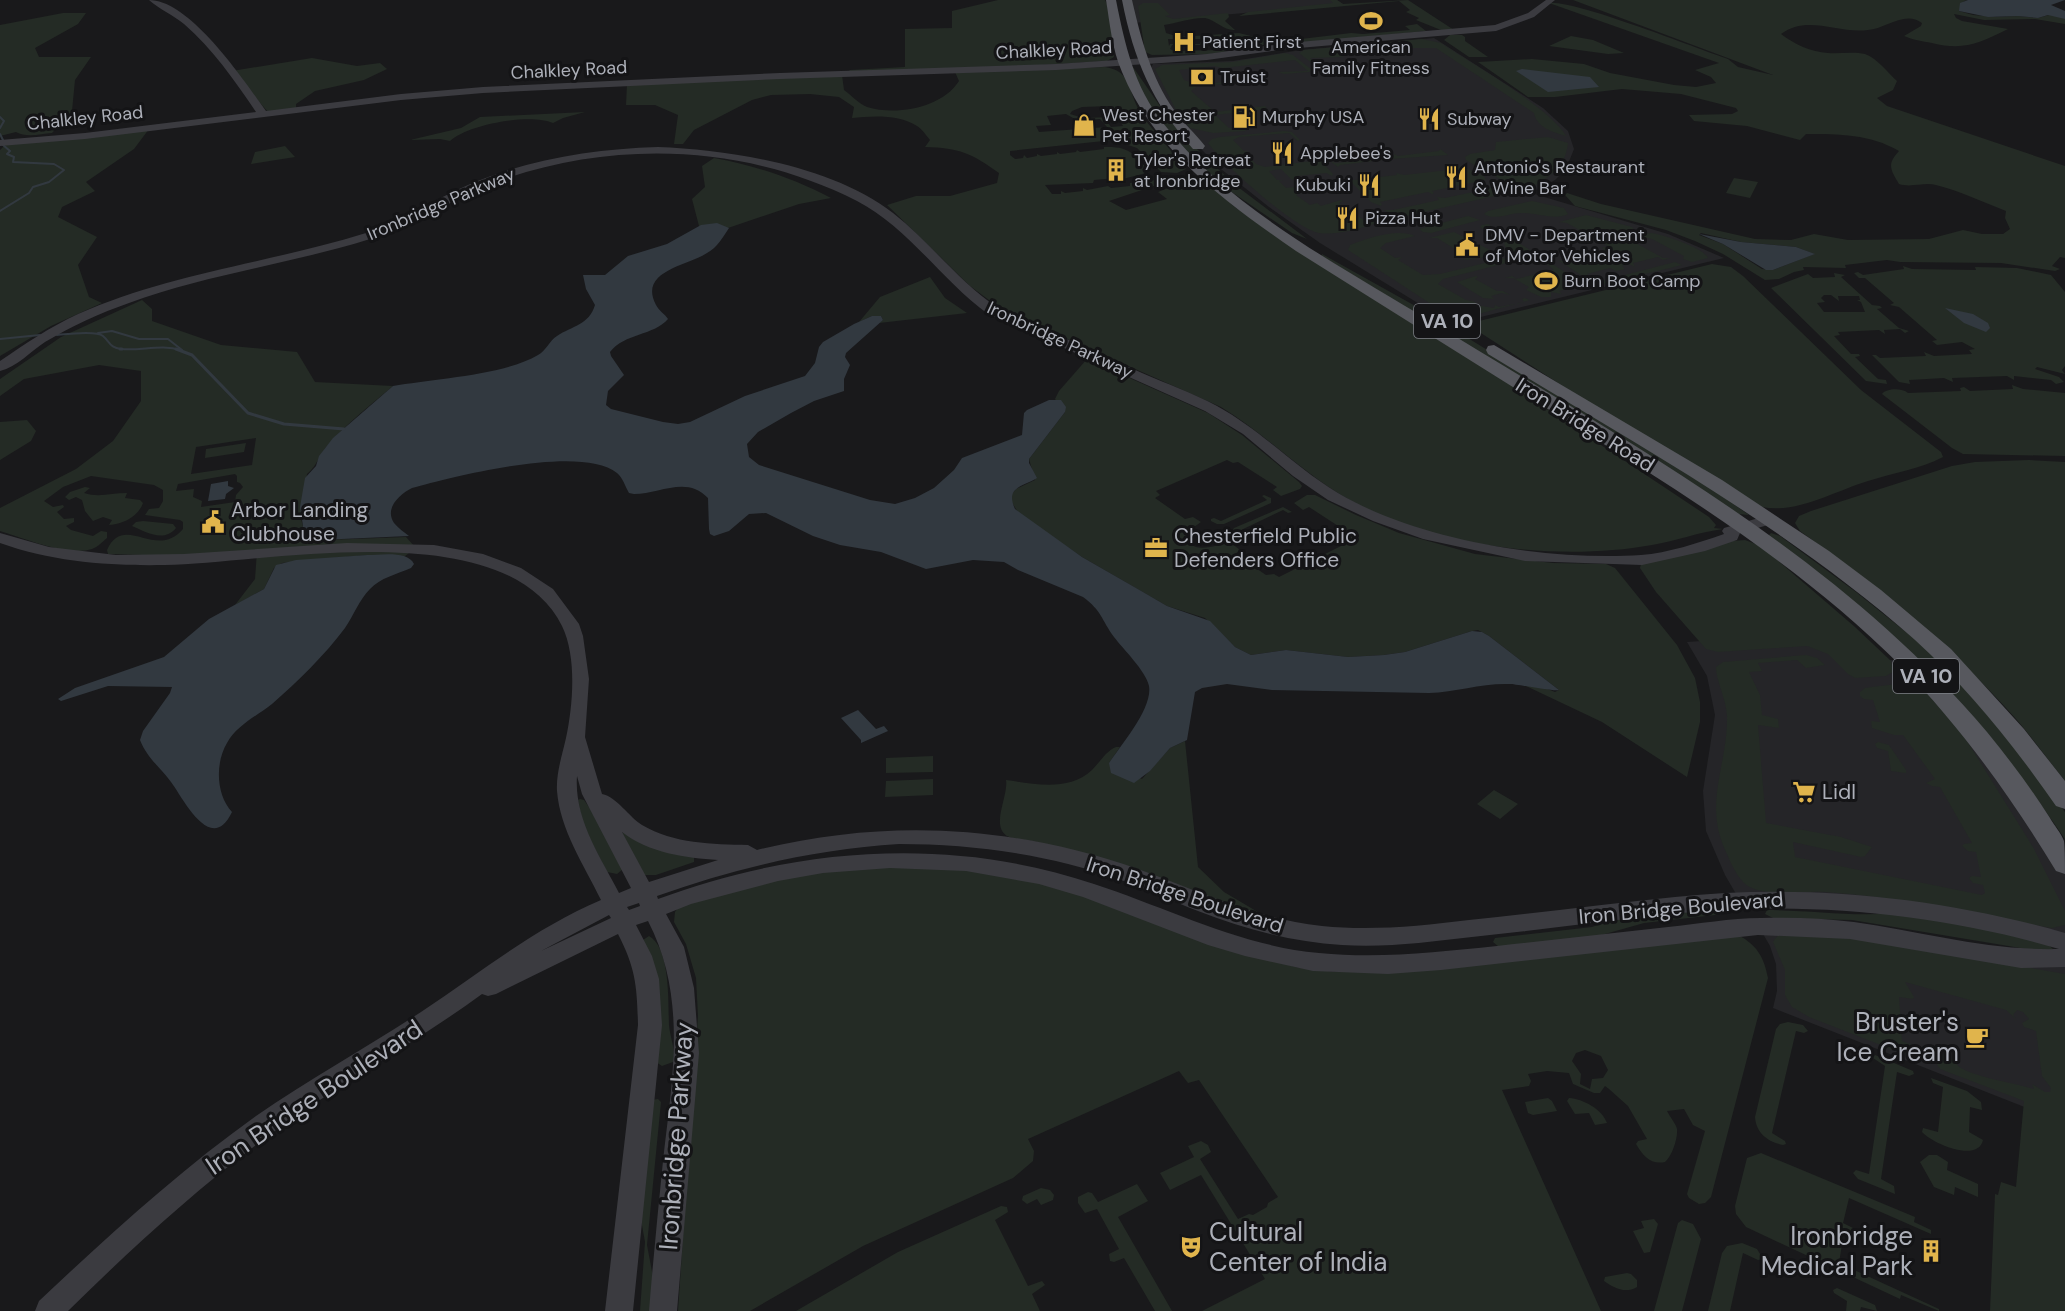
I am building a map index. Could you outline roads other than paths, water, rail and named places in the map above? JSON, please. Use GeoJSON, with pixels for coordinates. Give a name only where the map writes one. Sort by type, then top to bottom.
{"type":"FeatureCollection","features":[{"type":"Feature","properties":{"kind":"main road","name":"Iron Bridge Road"},"geometry":{"type":"LineString","coordinates":[[1111,0],[1124,62],[1142,102],[1180,150],[1218,185],[1273,228],[1750,526],[1852,578],[1928,641],[1991,705],[2065,800]]}},
{"type":"Feature","properties":{"kind":"main road","name":"Iron Bridge Road"},"geometry":{"type":"LineString","coordinates":[[1127,0],[1142,61],[1164,105],[1190,138],[1221,169],[1278,214],[1350,263],[1750,526],[1849,604],[1930,681],[1977,733],[2006,771],[2065,864]]}},
{"type":"Feature","properties":{"kind":"street"},"geometry":{"type":"LineString","coordinates":[[153,0],[170,9],[204,36],[263,114]]}},
{"type":"Feature","properties":{"kind":"street","name":"Chalkley Road"},"geometry":{"type":"LineString","coordinates":[[0,143],[85,136],[483,90],[801,75],[1056,67],[1142,61],[1209,62],[1280,51],[1425,37],[1505,25],[1531,15],[1551,0]]}},
{"type":"Feature","properties":{"kind":"street","name":"Ironbridge Parkway"},"geometry":{"type":"LineString","coordinates":[[0,367],[54,332],[119,303],[192,278],[333,246],[375,234],[410,220],[472,187],[505,175],[556,162],[600,155],[663,151],[719,154],[780,167],[869,203],[897,223],[964,291],[993,311],[1210,408],[1248,431],[1316,486],[1379,519],[1429,536],[1492,551],[1544,558],[1642,560],[1690,550],[1731,537],[1750,526]]}},
{"type":"Feature","properties":{"kind":"street","name":"Ironbridge Parkway"},"geometry":{"type":"LineString","coordinates":[[0,538],[43,551],[108,560],[182,559],[324,549],[409,547],[449,551],[493,562],[536,585],[555,603],[570,624],[576,641],[580,667],[576,733],[567,779],[569,806],[574,825],[641,956],[648,979],[650,1025],[619,1311]]}},
{"type":"Feature","properties":{"kind":"street","name":"Ironbridge Parkway"},"geometry":{"type":"LineString","coordinates":[[576,733],[592,794],[677,959],[687,1020],[687,1053],[663,1311]]}},
{"type":"Feature","properties":{"kind":"street"},"geometry":{"type":"LineString","coordinates":[[586,778],[612,812],[626,825],[656,842],[694,851],[771,853]]}},
{"type":"Feature","properties":{"kind":"street","name":"Iron Bridge Boulevard"},"geometry":{"type":"LineString","coordinates":[[49,1311],[118,1243],[205,1170],[258,1129],[364,1058],[448,1006],[619,912],[771,853],[882,836],[974,839],[1046,851],[1089,862],[1131,875],[1229,914],[1269,926],[1336,936],[1395,937],[1681,904],[1768,898],[1903,908],[2015,928],[2065,942]]}},
{"type":"Feature","properties":{"kind":"street","name":"Iron Bridge Boulevard"},"geometry":{"type":"LineString","coordinates":[[648,901],[778,873],[857,862],[924,860],[966,863],[1039,876],[1098,893],[1208,936],[1245,947],[1314,962],[1388,965],[1441,961],[1758,926],[1850,930],[2021,959],[2065,958]]}},
{"type":"Feature","properties":{"kind":"waterway"},"geometry":{"type":"LineString","coordinates":[[0,117],[4,121],[0,128]]}},
{"type":"Feature","properties":{"kind":"waterway"},"geometry":{"type":"LineString","coordinates":[[0,134],[3,140]]}},
{"type":"Feature","properties":{"kind":"waterway"},"geometry":{"type":"LineString","coordinates":[[0,211],[29,193],[33,187],[49,182],[64,170],[54,164],[13,162],[14,157],[7,154],[10,151],[3,145]]}},
{"type":"Feature","properties":{"kind":"waterway"},"geometry":{"type":"LineString","coordinates":[[98,333],[112,331],[139,339],[168,339],[182,350]]}},
{"type":"Feature","properties":{"kind":"waterway"},"geometry":{"type":"LineString","coordinates":[[57,335],[94,333],[103,336],[117,348],[181,350]]}},
{"type":"Feature","properties":{"kind":"waterway"},"geometry":{"type":"LineString","coordinates":[[0,339],[40,335]]}},
{"type":"Feature","properties":{"kind":"waterway"},"geometry":{"type":"LineString","coordinates":[[176,349],[192,355],[248,413],[284,424],[344,429]]}},
{"type":"Feature","properties":{"kind":"place","name":"American Family Fitness"},"geometry":{"type":"Point","coordinates":[1371,21]}},
{"type":"Feature","properties":{"kind":"place","name":"Patient First"},"geometry":{"type":"Point","coordinates":[1184,42]}},
{"type":"Feature","properties":{"kind":"place","name":"Truist"},"geometry":{"type":"Point","coordinates":[1202,77]}},
{"type":"Feature","properties":{"kind":"place","name":"Murphy USA"},"geometry":{"type":"Point","coordinates":[1244,117]}},
{"type":"Feature","properties":{"kind":"place","name":"Subway"},"geometry":{"type":"Point","coordinates":[1429,119]}},
{"type":"Feature","properties":{"kind":"place","name":"West Chester Pet Resort"},"geometry":{"type":"Point","coordinates":[1084,125]}},
{"type":"Feature","properties":{"kind":"place","name":"Applebee's"},"geometry":{"type":"Point","coordinates":[1282,153]}},
{"type":"Feature","properties":{"kind":"place","name":"Tyler's Retreat at Ironbridge"},"geometry":{"type":"Point","coordinates":[1116,170]}},
{"type":"Feature","properties":{"kind":"place","name":"Antonio's Restaurant & Wine Bar"},"geometry":{"type":"Point","coordinates":[1456,177]}},
{"type":"Feature","properties":{"kind":"place","name":"Kubuki"},"geometry":{"type":"Point","coordinates":[1369,185]}},
{"type":"Feature","properties":{"kind":"place","name":"Pizza Hut"},"geometry":{"type":"Point","coordinates":[1347,218]}},
{"type":"Feature","properties":{"kind":"place","name":"DMV - Department of Motor Vehicles"},"geometry":{"type":"Point","coordinates":[1467,245]}},
{"type":"Feature","properties":{"kind":"place","name":"Burn Boot Camp"},"geometry":{"type":"Point","coordinates":[1546,281]}},
{"type":"Feature","properties":{"kind":"place","name":"Arbor Landing Clubhouse"},"geometry":{"type":"Point","coordinates":[213,522]}},
{"type":"Feature","properties":{"kind":"place","name":"Chesterfield Public Defenders Office"},"geometry":{"type":"Point","coordinates":[1156,548]}},
{"type":"Feature","properties":{"kind":"place","name":"Lidl"},"geometry":{"type":"Point","coordinates":[1804,792]}},
{"type":"Feature","properties":{"kind":"place","name":"Bruster's Ice Cream"},"geometry":{"type":"Point","coordinates":[1977,1037]}},
{"type":"Feature","properties":{"kind":"place","name":"Cultural Center of India"},"geometry":{"type":"Point","coordinates":[1191,1247]}},
{"type":"Feature","properties":{"kind":"place","name":"Ironbridge Medical Park"},"geometry":{"type":"Point","coordinates":[1931,1251]}}]}
